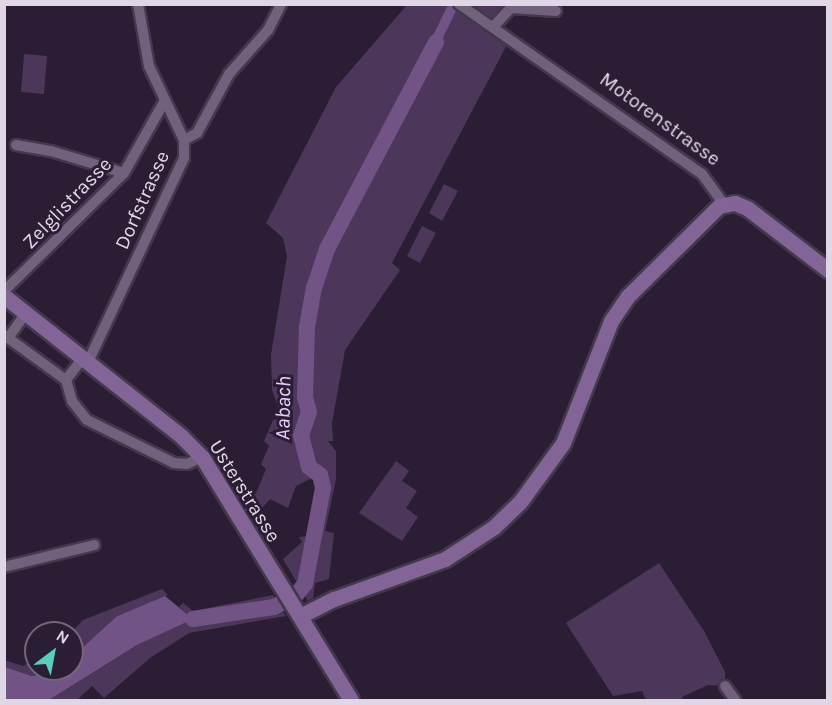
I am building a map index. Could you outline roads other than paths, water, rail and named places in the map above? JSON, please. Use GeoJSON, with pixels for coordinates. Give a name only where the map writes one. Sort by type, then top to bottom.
{"type":"FeatureCollection","features":[{"type":"Feature","properties":{"kind":"street"},"geometry":{"type":"LineString","coordinates":[[138,4],[146,52],[164,102],[184,140]]}},
{"type":"Feature","properties":{"kind":"street","name":"Dorfstrasse"},"geometry":{"type":"LineString","coordinates":[[66,380],[86,360],[181,166],[184,140],[197,133],[229,74],[268,30],[281,4]]}},
{"type":"Feature","properties":{"kind":"street","name":"Motorenstrasse"},"geometry":{"type":"LineString","coordinates":[[465,8],[494,26],[708,178],[724,204]]}},
{"type":"Feature","properties":{"kind":"street"},"geometry":{"type":"LineString","coordinates":[[494,26],[511,8],[556,11]]}},
{"type":"Feature","properties":{"kind":"street","name":"Zelglistrasse"},"geometry":{"type":"LineString","coordinates":[[4,291],[124,173],[164,102]]}},
{"type":"Feature","properties":{"kind":"street"},"geometry":{"type":"LineString","coordinates":[[16,146],[51,151],[124,173]]}},
{"type":"Feature","properties":{"kind":"street"},"geometry":{"type":"LineString","coordinates":[[297,610],[445,559],[494,527],[520,502],[563,443],[611,321],[644,280],[724,204],[735,203],[747,208],[828,270]]}},
{"type":"Feature","properties":{"kind":"street","name":"Usterstrasse"},"geometry":{"type":"LineString","coordinates":[[4,296],[86,360],[202,457],[250,540],[297,610],[351,700]]}},
{"type":"Feature","properties":{"kind":"street"},"geometry":{"type":"LineString","coordinates":[[26,313],[7,336],[66,380],[72,401],[99,427],[174,463],[188,464],[202,457]]}},
{"type":"Feature","properties":{"kind":"street"},"geometry":{"type":"LineString","coordinates":[[4,567],[94,545]]}},
{"type":"Feature","properties":{"kind":"street"},"geometry":{"type":"LineString","coordinates":[[725,686],[735,700]]}},
{"type":"Feature","properties":{"kind":"waterway","name":"Aabach"},"geometry":{"type":"LineString","coordinates":[[193,619],[274,607],[296,595],[305,584],[323,488],[320,475],[309,467],[301,436],[309,412],[305,397],[307,327],[314,288],[327,249],[436,42]]}}]}
